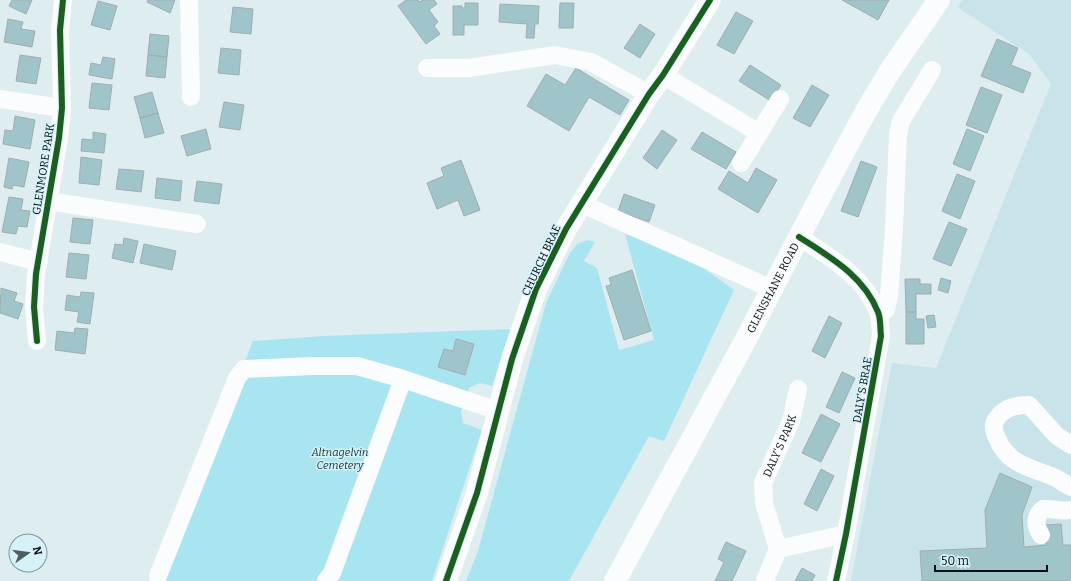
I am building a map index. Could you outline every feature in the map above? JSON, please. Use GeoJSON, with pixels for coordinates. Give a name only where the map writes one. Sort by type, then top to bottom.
{"type":"FeatureCollection","features":[{"type":"Feature","properties":{"kind":"main road","name":"CHURCH BRAE"},"geometry":{"type":"LineString","coordinates":[[446,581],[476,493],[512,359],[536,289],[566,229],[649,94],[663,75],[710,0]]}},
{"type":"Feature","properties":{"kind":"main road","name":"GLENSHANE ROAD"},"geometry":{"type":"LineString","coordinates":[[615,581],[746,340],[870,104],[892,68],[939,0]]}},
{"type":"Feature","properties":{"kind":"street","name":"GLENMORE PARK"},"geometry":{"type":"LineString","coordinates":[[37,341],[34,307],[38,262],[59,138],[62,108],[60,30],[63,0]]}},
{"type":"Feature","properties":{"kind":"street"},"geometry":{"type":"LineString","coordinates":[[190,0],[191,97]]}},
{"type":"Feature","properties":{"kind":"street"},"geometry":{"type":"LineString","coordinates":[[427,68],[469,68],[555,55],[591,62],[649,94]]}},
{"type":"Feature","properties":{"kind":"street"},"geometry":{"type":"LineString","coordinates":[[879,313],[886,310],[889,297],[898,134],[901,121],[932,70]]}},
{"type":"Feature","properties":{"kind":"street"},"geometry":{"type":"LineString","coordinates":[[663,75],[759,133]]}},
{"type":"Feature","properties":{"kind":"street"},"geometry":{"type":"LineString","coordinates":[[0,99],[62,108]]}},
{"type":"Feature","properties":{"kind":"street"},"geometry":{"type":"LineString","coordinates":[[741,163],[780,99]]}},
{"type":"Feature","properties":{"kind":"street","name":"GLENMORE PARK"},"geometry":{"type":"LineString","coordinates":[[48,201],[196,224]]}},
{"type":"Feature","properties":{"kind":"street"},"geometry":{"type":"LineString","coordinates":[[582,204],[772,289]]}},
{"type":"Feature","properties":{"kind":"street","name":"DALY'S BRAE"},"geometry":{"type":"LineString","coordinates":[[799,237],[835,260],[853,275],[869,295],[879,313],[881,336],[879,351],[836,581]]}},
{"type":"Feature","properties":{"kind":"street"},"geometry":{"type":"LineString","coordinates":[[0,252],[38,262]]}},
{"type":"Feature","properties":{"kind":"street"},"geometry":{"type":"LineString","coordinates":[[158,576],[236,378],[244,369],[357,366],[403,379],[498,411]]}},
{"type":"Feature","properties":{"kind":"street"},"geometry":{"type":"LineString","coordinates":[[326,581],[332,573],[403,379]]}},
{"type":"Feature","properties":{"kind":"street","name":"DALY'S PARK"},"geometry":{"type":"LineString","coordinates":[[778,549],[764,503],[763,483],[791,421],[798,389]]}},
{"type":"Feature","properties":{"kind":"street"},"geometry":{"type":"LineString","coordinates":[[1071,445],[1057,436],[1029,406],[1015,405],[1003,411],[996,420],[994,431],[1000,447],[1013,460],[1029,469],[1057,479],[1071,487]]}},
{"type":"Feature","properties":{"kind":"street"},"geometry":{"type":"LineString","coordinates":[[1041,535],[1038,530],[1036,516],[1042,509],[1049,508],[1062,511],[1071,510]]}},
{"type":"Feature","properties":{"kind":"street"},"geometry":{"type":"LineString","coordinates":[[765,581],[778,549],[846,534]]}},
{"type":"Feature","properties":{"kind":"shaded area"},"geometry":{"type":"Polygon","coordinates":[[[963,0],[1071,0],[1071,581],[851,581],[892,363],[936,368],[1051,84],[1029,54],[957,7],[963,0]]]}},
{"type":"Feature","properties":{"kind":"green space"},"geometry":{"type":"Polygon","coordinates":[[[625,234],[651,243],[702,267],[734,290],[664,441],[649,436],[569,581],[466,581],[478,551],[546,303],[570,253],[577,244],[588,240],[595,242],[584,261],[597,268],[619,350],[654,340],[625,234]]]}},
{"type":"Feature","properties":{"kind":"green space","name":"Altnagelvin Cemetery"},"geometry":{"type":"Polygon","coordinates":[[[511,329],[492,386],[480,383],[469,388],[461,412],[463,423],[482,430],[432,581],[159,581],[253,341],[324,336],[511,329]]]}},
{"type":"Feature","properties":{"kind":"building"},"geometry":{"type":"Polygon","coordinates":[[[12,0],[32,0],[26,14],[9,6],[12,0]]]}},
{"type":"Feature","properties":{"kind":"building"},"geometry":{"type":"Polygon","coordinates":[[[148,0],[175,0],[170,13],[147,2],[148,0]]]}},
{"type":"Feature","properties":{"kind":"building"},"geometry":{"type":"Polygon","coordinates":[[[406,0],[418,0],[419,2],[423,0],[434,0],[437,4],[429,10],[438,22],[434,26],[440,34],[426,44],[398,6],[406,0]]]}},
{"type":"Feature","properties":{"kind":"building"},"geometry":{"type":"Polygon","coordinates":[[[842,0],[889,0],[878,20],[842,0]]]}},
{"type":"Feature","properties":{"kind":"building"},"geometry":{"type":"Polygon","coordinates":[[[98,1],[117,6],[110,30],[91,25],[98,1]]]}},
{"type":"Feature","properties":{"kind":"building"},"geometry":{"type":"Polygon","coordinates":[[[465,3],[478,3],[478,25],[464,25],[464,35],[453,35],[453,6],[462,6],[462,8],[465,8],[465,3]]]}},
{"type":"Feature","properties":{"kind":"building"},"geometry":{"type":"Polygon","coordinates":[[[560,3],[574,3],[573,28],[559,28],[560,3]]]}},
{"type":"Feature","properties":{"kind":"building"},"geometry":{"type":"Polygon","coordinates":[[[500,4],[539,6],[538,24],[535,24],[534,38],[526,38],[527,24],[499,22],[500,4]]]}},
{"type":"Feature","properties":{"kind":"building"},"geometry":{"type":"Polygon","coordinates":[[[233,7],[253,9],[251,34],[230,32],[233,7]]]}},
{"type":"Feature","properties":{"kind":"building"},"geometry":{"type":"Polygon","coordinates":[[[736,12],[753,21],[734,54],[717,45],[736,12]]]}},
{"type":"Feature","properties":{"kind":"building"},"geometry":{"type":"Polygon","coordinates":[[[8,19],[23,22],[21,29],[35,31],[32,47],[4,42],[8,19]]]}},
{"type":"Feature","properties":{"kind":"building"},"geometry":{"type":"Polygon","coordinates":[[[640,24],[655,34],[640,58],[624,48],[640,24]]]}},
{"type":"Feature","properties":{"kind":"building"},"geometry":{"type":"Polygon","coordinates":[[[150,34],[169,36],[167,57],[148,55],[150,34]]]}},
{"type":"Feature","properties":{"kind":"building"},"geometry":{"type":"Polygon","coordinates":[[[997,39],[1018,48],[1011,65],[1031,73],[1023,93],[981,76],[997,39]]]}},
{"type":"Feature","properties":{"kind":"building"},"geometry":{"type":"Polygon","coordinates":[[[221,48],[241,50],[239,75],[218,73],[221,48]]]}},
{"type":"Feature","properties":{"kind":"building"},"geometry":{"type":"Polygon","coordinates":[[[20,55],[41,58],[36,84],[16,81],[20,55]]]}},
{"type":"Feature","properties":{"kind":"building"},"geometry":{"type":"Polygon","coordinates":[[[148,55],[167,57],[165,78],[146,76],[148,55]]]}},
{"type":"Feature","properties":{"kind":"building"},"geometry":{"type":"Polygon","coordinates":[[[103,57],[115,59],[112,79],[89,75],[91,63],[101,65],[103,57]]]}},
{"type":"Feature","properties":{"kind":"building"},"geometry":{"type":"Polygon","coordinates":[[[750,65],[781,85],[771,101],[739,81],[750,65]]]}},
{"type":"Feature","properties":{"kind":"building"},"geometry":{"type":"Polygon","coordinates":[[[576,68],[629,100],[620,115],[589,97],[569,131],[527,106],[546,74],[565,85],[576,68]]]}},
{"type":"Feature","properties":{"kind":"building"},"geometry":{"type":"Polygon","coordinates":[[[92,83],[112,85],[109,110],[89,108],[92,83]]]}},
{"type":"Feature","properties":{"kind":"building"},"geometry":{"type":"Polygon","coordinates":[[[812,85],[829,95],[810,127],[793,118],[812,85]]]}},
{"type":"Feature","properties":{"kind":"building"},"geometry":{"type":"Polygon","coordinates":[[[981,87],[1002,95],[987,133],[966,125],[981,87]]]}},
{"type":"Feature","properties":{"kind":"building"},"geometry":{"type":"Polygon","coordinates":[[[152,92],[158,113],[140,118],[134,97],[152,92]]]}},
{"type":"Feature","properties":{"kind":"building"},"geometry":{"type":"Polygon","coordinates":[[[224,102],[244,105],[240,130],[219,127],[224,102]]]}},
{"type":"Feature","properties":{"kind":"building"},"geometry":{"type":"Polygon","coordinates":[[[158,113],[164,133],[145,138],[140,118],[158,113]]]}},
{"type":"Feature","properties":{"kind":"building"},"geometry":{"type":"Polygon","coordinates":[[[15,116],[35,120],[30,149],[3,144],[5,130],[13,131],[15,116]]]}},
{"type":"Feature","properties":{"kind":"building"},"geometry":{"type":"Polygon","coordinates":[[[206,129],[211,149],[187,156],[181,136],[206,129]]]}},
{"type":"Feature","properties":{"kind":"building"},"geometry":{"type":"Polygon","coordinates":[[[967,129],[984,136],[970,171],[953,164],[967,129]]]}},
{"type":"Feature","properties":{"kind":"building"},"geometry":{"type":"Polygon","coordinates":[[[662,130],[677,140],[657,169],[643,158],[662,130]]]}},
{"type":"Feature","properties":{"kind":"building"},"geometry":{"type":"Polygon","coordinates":[[[93,132],[106,134],[104,153],[81,151],[82,139],[93,140],[93,132]]]}},
{"type":"Feature","properties":{"kind":"building"},"geometry":{"type":"Polygon","coordinates":[[[702,132],[736,152],[726,169],[691,149],[702,132]]]}},
{"type":"Feature","properties":{"kind":"building"},"geometry":{"type":"Polygon","coordinates":[[[81,157],[102,160],[99,185],[79,183],[81,157]]]}},
{"type":"Feature","properties":{"kind":"building"},"geometry":{"type":"Polygon","coordinates":[[[9,158],[29,162],[24,187],[13,185],[12,189],[4,187],[9,158]]]}},
{"type":"Feature","properties":{"kind":"building"},"geometry":{"type":"Polygon","coordinates":[[[461,160],[480,210],[464,216],[458,200],[437,209],[427,183],[444,176],[441,168],[461,160]]]}},
{"type":"Feature","properties":{"kind":"building"},"geometry":{"type":"Polygon","coordinates":[[[861,161],[877,167],[858,217],[841,211],[861,161]]]}},
{"type":"Feature","properties":{"kind":"building"},"geometry":{"type":"Polygon","coordinates":[[[756,168],[777,180],[758,213],[718,189],[729,171],[748,183],[756,168]]]}},
{"type":"Feature","properties":{"kind":"building"},"geometry":{"type":"Polygon","coordinates":[[[119,169],[144,171],[141,192],[116,189],[119,169]]]}},
{"type":"Feature","properties":{"kind":"building"},"geometry":{"type":"Polygon","coordinates":[[[957,174],[975,181],[960,219],[942,211],[957,174]]]}},
{"type":"Feature","properties":{"kind":"building"},"geometry":{"type":"Polygon","coordinates":[[[157,178],[182,181],[180,201],[155,198],[157,178]]]}},
{"type":"Feature","properties":{"kind":"building"},"geometry":{"type":"Polygon","coordinates":[[[197,181],[222,184],[219,204],[194,201],[197,181]]]}},
{"type":"Feature","properties":{"kind":"building"},"geometry":{"type":"Polygon","coordinates":[[[624,194],[655,205],[649,222],[618,211],[624,194]]]}},
{"type":"Feature","properties":{"kind":"building"},"geometry":{"type":"Polygon","coordinates":[[[9,197],[23,199],[21,210],[30,211],[27,227],[18,226],[16,234],[2,232],[9,197]]]}},
{"type":"Feature","properties":{"kind":"building"},"geometry":{"type":"Polygon","coordinates":[[[73,218],[93,220],[90,244],[70,242],[73,218]]]}},
{"type":"Feature","properties":{"kind":"building"},"geometry":{"type":"Polygon","coordinates":[[[949,222],[967,229],[951,266],[933,259],[949,222]]]}},
{"type":"Feature","properties":{"kind":"building"},"geometry":{"type":"Polygon","coordinates":[[[124,238],[138,241],[133,263],[112,258],[115,244],[123,245],[124,238]]]}},
{"type":"Feature","properties":{"kind":"building"},"geometry":{"type":"Polygon","coordinates":[[[144,244],[176,251],[172,270],[140,263],[144,244]]]}},
{"type":"Feature","properties":{"kind":"building"},"geometry":{"type":"Polygon","coordinates":[[[69,253],[89,255],[86,279],[66,277],[69,253]]]}},
{"type":"Feature","properties":{"kind":"building"},"geometry":{"type":"Polygon","coordinates":[[[632,270],[651,331],[624,340],[606,286],[611,285],[609,278],[632,270]]]}},
{"type":"Feature","properties":{"kind":"building"},"geometry":{"type":"Polygon","coordinates":[[[941,278],[951,281],[948,293],[938,290],[941,278]]]}},
{"type":"Feature","properties":{"kind":"building"},"geometry":{"type":"Polygon","coordinates":[[[905,279],[920,279],[920,284],[931,284],[931,294],[916,294],[916,312],[906,312],[905,279]]]}},
{"type":"Feature","properties":{"kind":"building"},"geometry":{"type":"Polygon","coordinates":[[[1,288],[17,293],[14,301],[23,304],[18,319],[0,313],[1,288]]]}},
{"type":"Feature","properties":{"kind":"building"},"geometry":{"type":"Polygon","coordinates":[[[81,292],[94,293],[90,324],[77,322],[79,312],[65,310],[67,295],[80,297],[81,292]]]}},
{"type":"Feature","properties":{"kind":"building"},"geometry":{"type":"Polygon","coordinates":[[[906,312],[916,312],[916,319],[924,319],[924,344],[906,344],[906,312]]]}},
{"type":"Feature","properties":{"kind":"building"},"geometry":{"type":"Polygon","coordinates":[[[934,315],[936,327],[928,328],[926,316],[934,315]]]}},
{"type":"Feature","properties":{"kind":"building"},"geometry":{"type":"Polygon","coordinates":[[[829,316],[842,323],[825,358],[812,351],[829,316]]]}},
{"type":"Feature","properties":{"kind":"building"},"geometry":{"type":"Polygon","coordinates":[[[75,328],[88,329],[85,354],[55,350],[57,331],[74,333],[75,328]]]}},
{"type":"Feature","properties":{"kind":"building"},"geometry":{"type":"Polygon","coordinates":[[[456,339],[474,344],[465,375],[438,367],[444,349],[453,351],[456,339]]]}},
{"type":"Feature","properties":{"kind":"building"},"geometry":{"type":"Polygon","coordinates":[[[842,372],[855,378],[839,413],[826,407],[842,372]]]}},
{"type":"Feature","properties":{"kind":"building"},"geometry":{"type":"Polygon","coordinates":[[[821,414],[840,424],[821,462],[802,453],[821,414]]]}},
{"type":"Feature","properties":{"kind":"building"},"geometry":{"type":"Polygon","coordinates":[[[821,469],[834,476],[817,511],[804,504],[821,469]]]}},
{"type":"Feature","properties":{"kind":"building"},"geometry":{"type":"Polygon","coordinates":[[[1000,473],[1032,487],[1022,515],[1024,547],[1046,545],[1045,525],[1061,524],[1063,545],[1071,545],[1071,580],[922,581],[920,551],[987,548],[985,510],[1000,473]]]}},
{"type":"Feature","properties":{"kind":"building"},"geometry":{"type":"Polygon","coordinates":[[[726,542],[746,551],[732,581],[715,581],[724,562],[718,559],[726,542]]]}},
{"type":"Feature","properties":{"kind":"building"},"geometry":{"type":"Polygon","coordinates":[[[802,568],[815,575],[812,581],[795,581],[802,568]]]}},
{"type":"Feature","properties":{"kind":"cycle path"},"geometry":{"type":"LineString","coordinates":[[37,341],[34,307],[36,274],[59,138],[62,108],[60,30],[63,0]]}},
{"type":"Feature","properties":{"kind":"cycle path"},"geometry":{"type":"LineString","coordinates":[[446,581],[477,493],[512,359],[536,289],[566,229],[649,94],[663,75],[710,0]]}},
{"type":"Feature","properties":{"kind":"cycle path"},"geometry":{"type":"LineString","coordinates":[[799,237],[845,268],[855,278],[872,299],[880,321],[881,336],[846,534],[836,581]]}}]}
